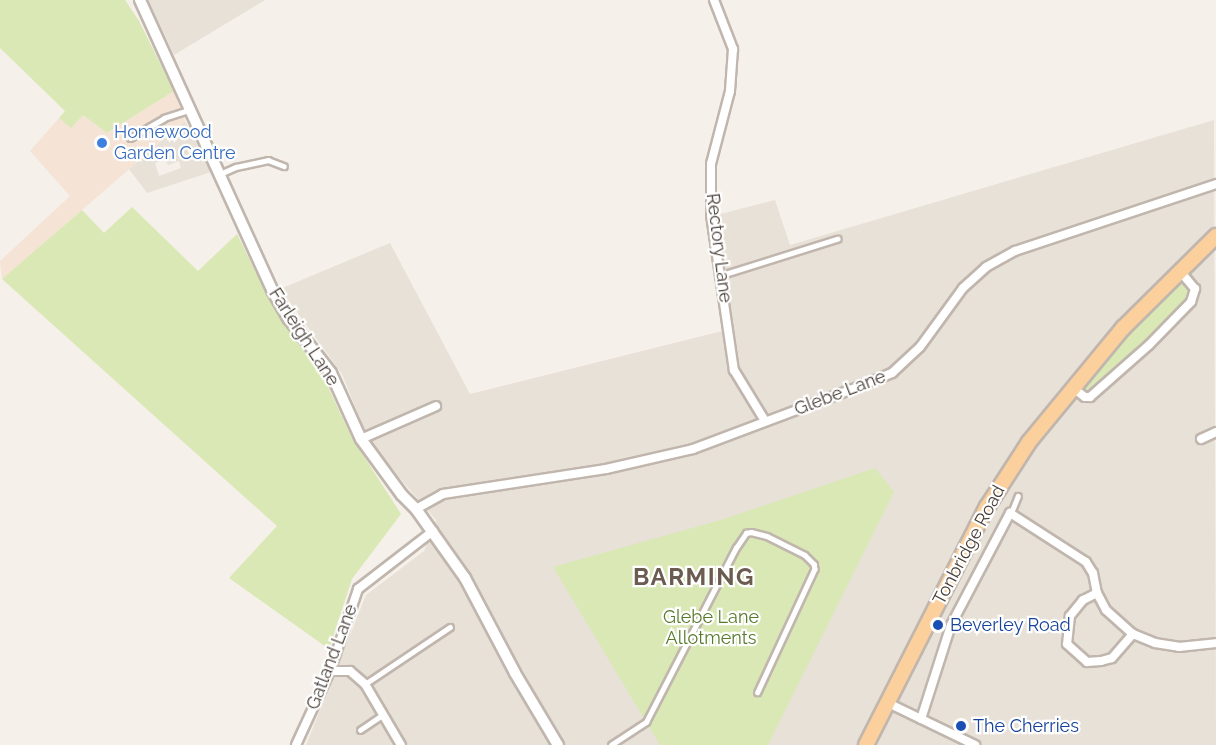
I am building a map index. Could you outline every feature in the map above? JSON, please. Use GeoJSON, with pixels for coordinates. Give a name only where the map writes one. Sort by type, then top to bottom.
{"type":"FeatureCollection","features":[{"type":"Feature","properties":{"kind":"main road","name":"Tonbridge Road"},"geometry":{"type":"LineString","coordinates":[[866,745],[987,507],[1029,442],[1072,387],[1123,328],[1216,236]]}},
{"type":"Feature","properties":{"kind":"street","name":"Farleigh Lane"},"geometry":{"type":"LineString","coordinates":[[140,0],[272,290],[289,319],[331,373],[361,439],[402,495],[433,531],[480,604],[515,673],[558,745]]}},
{"type":"Feature","properties":{"kind":"street","name":"Rectory Lane"},"geometry":{"type":"LineString","coordinates":[[714,0],[733,49],[730,91],[711,164],[711,215],[722,275],[734,370],[765,421]]}},
{"type":"Feature","properties":{"kind":"street","name":"Glebe Lane"},"geometry":{"type":"LineString","coordinates":[[416,509],[443,494],[606,470],[693,449],[892,373],[920,346],[963,288],[986,267],[1015,251],[1216,184]]}},
{"type":"Feature","properties":{"kind":"street"},"geometry":{"type":"LineString","coordinates":[[1072,387],[1085,397],[1090,397],[1149,345],[1191,302],[1195,289],[1180,271]]}},
{"type":"Feature","properties":{"kind":"street"},"geometry":{"type":"LineString","coordinates":[[361,439],[436,406]]}},
{"type":"Feature","properties":{"kind":"street"},"geometry":{"type":"LineString","coordinates":[[1201,439],[1216,432]]}},
{"type":"Feature","properties":{"kind":"street"},"geometry":{"type":"LineString","coordinates":[[921,719],[951,625],[1010,513],[1086,562],[1093,573],[1097,593],[1106,610],[1119,624],[1133,634],[1155,643],[1179,647],[1216,643]]}},
{"type":"Feature","properties":{"kind":"street","name":"Gatland Lane"},"geometry":{"type":"LineString","coordinates":[[296,745],[330,671],[358,589],[433,531]]}},
{"type":"Feature","properties":{"kind":"street"},"geometry":{"type":"LineString","coordinates":[[1097,593],[1083,600],[1070,616],[1066,630],[1067,644],[1071,649],[1087,662],[1101,661],[1113,658],[1133,634]]}},
{"type":"Feature","properties":{"kind":"street"},"geometry":{"type":"LineString","coordinates":[[330,671],[350,671],[365,684],[401,745]]}},
{"type":"Feature","properties":{"kind":"street"},"geometry":{"type":"LineString","coordinates":[[888,704],[975,745]]}},
{"type":"Feature","properties":{"kind":"lane"},"geometry":{"type":"LineString","coordinates":[[130,138],[164,118],[191,109]]}},
{"type":"Feature","properties":{"kind":"lane"},"geometry":{"type":"LineString","coordinates":[[220,174],[268,160],[284,166]]}},
{"type":"Feature","properties":{"kind":"lane"},"geometry":{"type":"LineString","coordinates":[[722,275],[837,239]]}},
{"type":"Feature","properties":{"kind":"lane"},"geometry":{"type":"LineString","coordinates":[[1010,513],[1018,496]]}},
{"type":"Feature","properties":{"kind":"lane"},"geometry":{"type":"LineString","coordinates":[[611,745],[646,722],[736,548],[746,533],[751,532],[767,536],[805,555],[814,564],[815,569],[758,692]]}},
{"type":"Feature","properties":{"kind":"lane"},"geometry":{"type":"LineString","coordinates":[[365,684],[450,627]]}},
{"type":"Feature","properties":{"kind":"lane"},"geometry":{"type":"LineString","coordinates":[[360,730],[382,715]]}},
{"type":"Feature","properties":{"kind":"shaded area"},"geometry":{"type":"Polygon","coordinates":[[[148,0],[265,0],[174,55],[148,0]]]}},
{"type":"Feature","properties":{"kind":"shaded area"},"geometry":{"type":"Polygon","coordinates":[[[174,91],[185,121],[2,279],[0,261],[70,196],[30,151],[59,118],[71,127],[83,115],[107,133],[174,91]]]}},
{"type":"Feature","properties":{"kind":"shaded area"},"geometry":{"type":"Polygon","coordinates":[[[1214,120],[1216,745],[306,745],[366,595],[424,551],[436,520],[370,444],[342,374],[280,289],[390,243],[470,394],[722,331],[733,323],[717,215],[775,200],[790,245],[1214,120]]]}},
{"type":"Feature","properties":{"kind":"shaded area"},"geometry":{"type":"Polygon","coordinates":[[[185,121],[211,172],[147,193],[129,169],[185,121]],[[165,159],[155,163],[159,176],[181,168],[179,161],[168,165],[165,159]]]}},
{"type":"Feature","properties":{"kind":"green space"},"geometry":{"type":"Polygon","coordinates":[[[0,0],[125,0],[139,21],[174,91],[107,133],[83,115],[71,128],[59,118],[65,111],[0,48],[0,0]]]}},
{"type":"Feature","properties":{"kind":"green space"},"geometry":{"type":"Polygon","coordinates":[[[132,207],[198,271],[237,234],[270,301],[321,372],[352,438],[401,514],[352,579],[329,649],[229,578],[277,526],[2,279],[82,210],[104,233],[132,207]]]}},
{"type":"Feature","properties":{"kind":"green space"},"geometry":{"type":"Polygon","coordinates":[[[1179,283],[1187,285],[1191,292],[1186,302],[1154,335],[1086,393],[1083,388],[1105,361],[1179,283]]]}},
{"type":"Feature","properties":{"kind":"green space","name":"Glebe Lane Allotments"},"geometry":{"type":"Polygon","coordinates":[[[875,468],[894,492],[768,745],[660,745],[553,567],[724,519],[875,468]]]}},
{"type":"Feature","properties":{"kind":"place","name":"Homewood Garden Centre"},"geometry":{"type":"Point","coordinates":[102,143]}},
{"type":"Feature","properties":{"kind":"place","name":"Beverley Road"},"geometry":{"type":"Point","coordinates":[938,625]}},
{"type":"Feature","properties":{"kind":"place","name":"The Cherries"},"geometry":{"type":"Point","coordinates":[961,726]}},
{"type":"Feature","properties":{"kind":"district","name":"BARMING"},"geometry":{"type":"Point","coordinates":[694,577]}}]}
